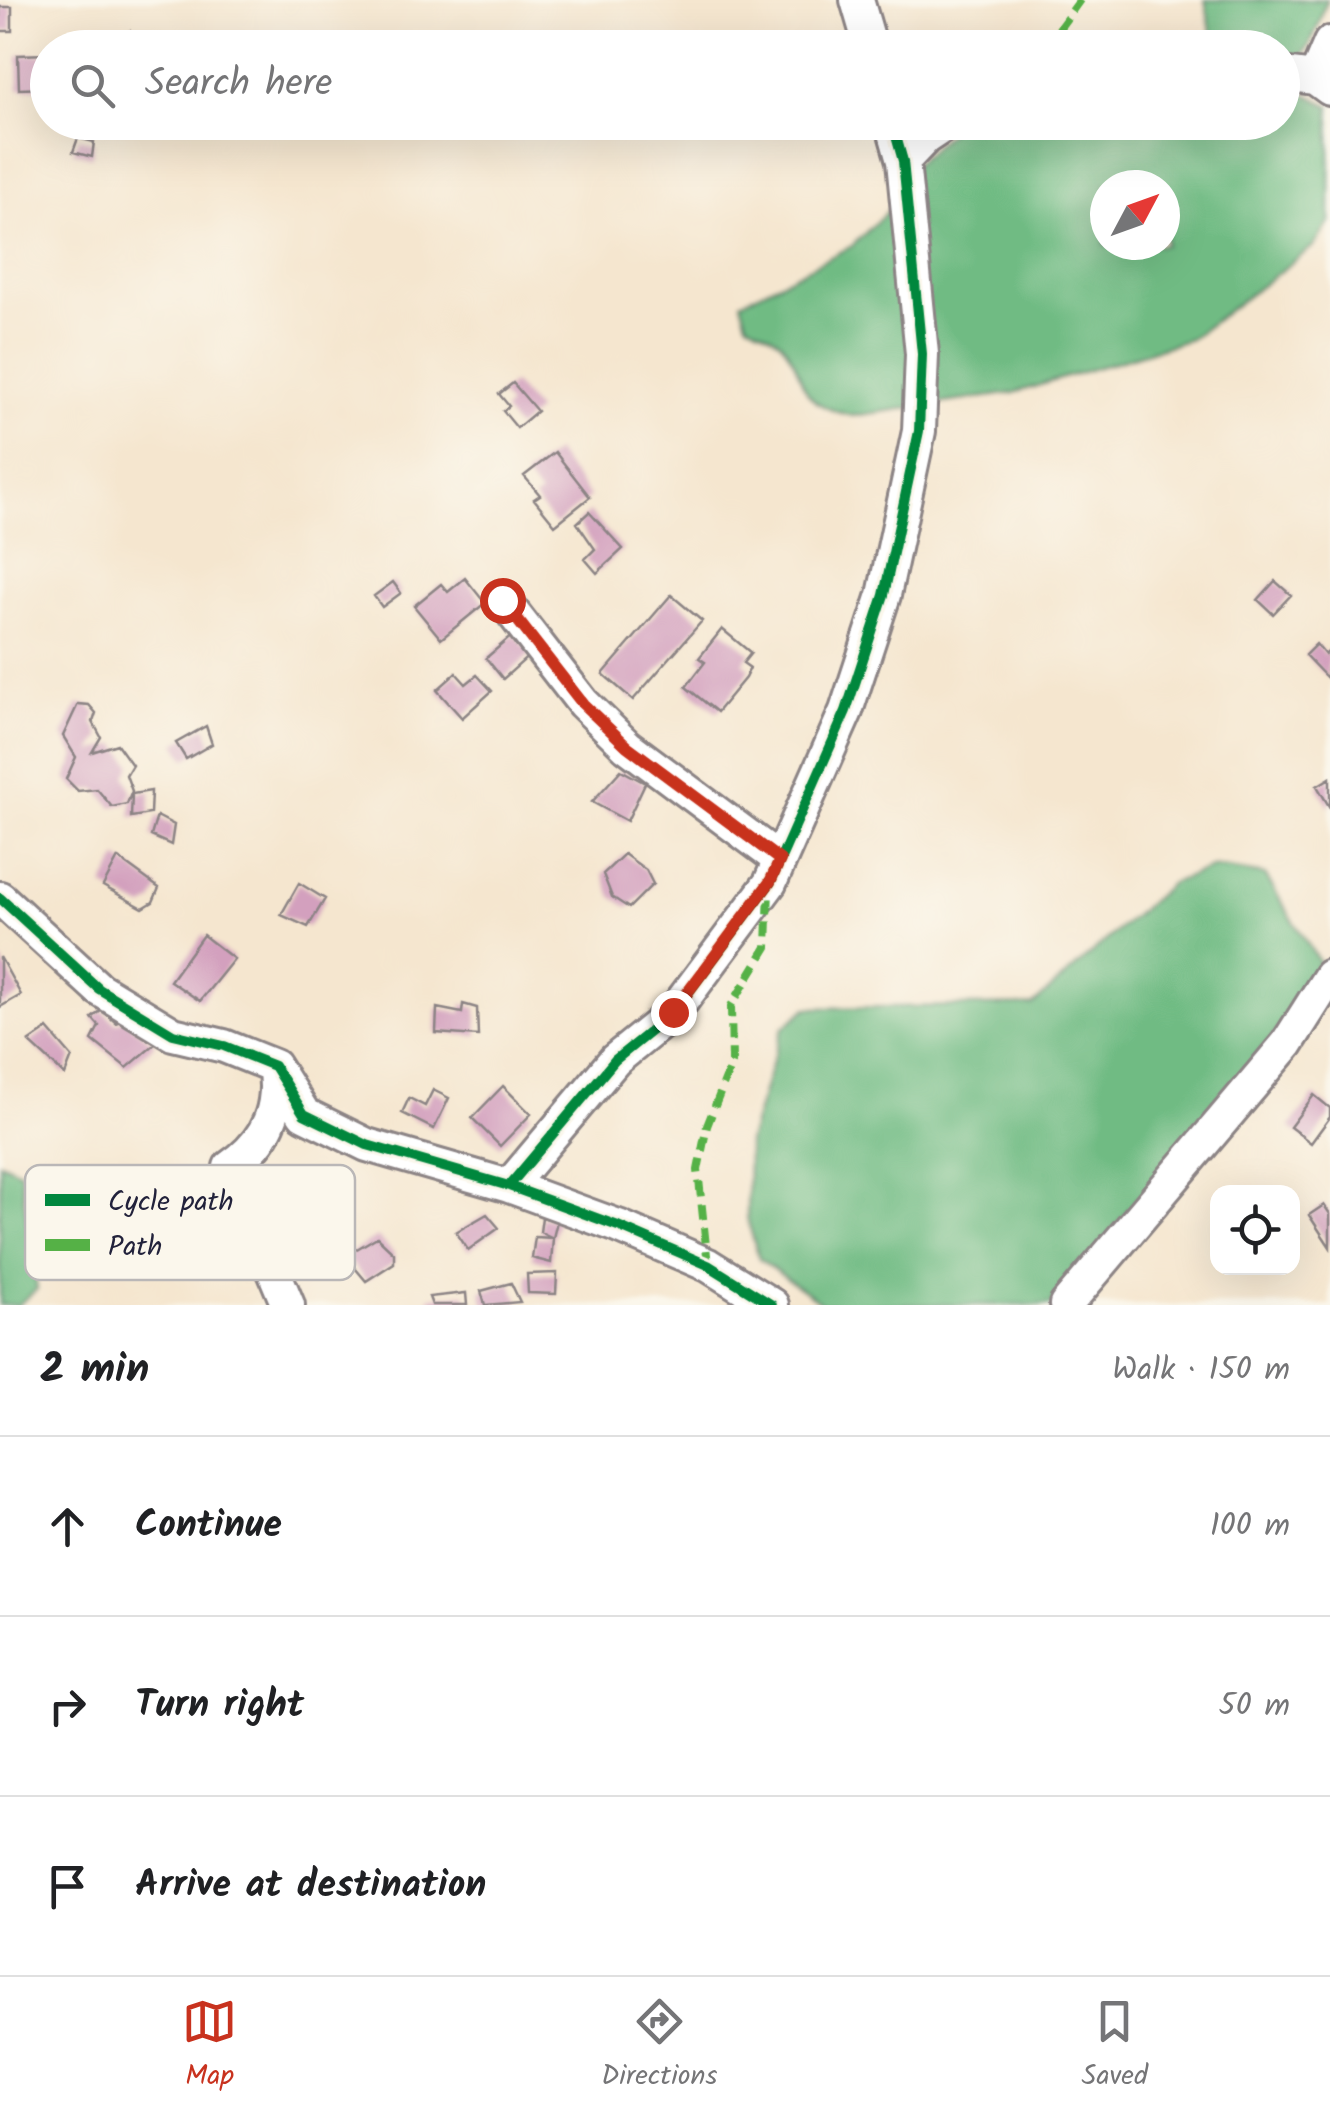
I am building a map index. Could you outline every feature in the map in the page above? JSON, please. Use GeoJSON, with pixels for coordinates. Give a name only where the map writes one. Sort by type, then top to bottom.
{"type":"FeatureCollection","features":[{"type":"Feature","properties":{"kind":"street"},"geometry":{"type":"LineString","coordinates":[[857,0],[865,30]]}},
{"type":"Feature","properties":{"kind":"street"},"geometry":{"type":"LineString","coordinates":[[1309,80],[1330,43]]}},
{"type":"Feature","properties":{"kind":"street"},"geometry":{"type":"LineString","coordinates":[[509,1186],[615,1060],[673,1012],[770,882],[821,772],[884,595],[919,431],[922,354],[903,161],[897,140]]}},
{"type":"Feature","properties":{"kind":"street"},"geometry":{"type":"LineString","coordinates":[[903,161],[928,140]]}},
{"type":"Feature","properties":{"kind":"street"},"geometry":{"type":"LineString","coordinates":[[502,600],[583,704],[627,746],[780,860]]}},
{"type":"Feature","properties":{"kind":"street"},"geometry":{"type":"LineString","coordinates":[[0,898],[100,989],[143,1016],[173,1034],[224,1046],[274,1066],[304,1114],[366,1145],[509,1186],[708,1265],[772,1305]]}},
{"type":"Feature","properties":{"kind":"street"},"geometry":{"type":"LineString","coordinates":[[1066,1305],[1287,1044],[1330,976]]}},
{"type":"Feature","properties":{"kind":"street"},"geometry":{"type":"LineString","coordinates":[[233,1165],[251,1153],[270,1122],[279,1095],[274,1066]]}},
{"type":"Feature","properties":{"kind":"street"},"geometry":{"type":"LineString","coordinates":[[277,1280],[288,1305]]}},
{"type":"Feature","properties":{"kind":"green space"},"geometry":{"type":"Polygon","coordinates":[[[1205,0],[1327,0],[1317,30],[1300,56],[1300,30],[1211,30],[1205,0]]]}},
{"type":"Feature","properties":{"kind":"green space"},"geometry":{"type":"Polygon","coordinates":[[[1300,93],[1330,106],[1330,222],[1314,246],[1190,339],[1014,393],[853,416],[810,396],[791,355],[781,342],[747,322],[741,302],[852,246],[897,202],[900,178],[941,140],[1300,140],[1300,93]]]}},
{"type":"Feature","properties":{"kind":"green space"},"geometry":{"type":"Polygon","coordinates":[[[1214,867],[1265,875],[1319,962],[1294,1012],[1050,1305],[824,1305],[759,1259],[747,1218],[748,1141],[782,1029],[807,1008],[1033,1005],[1171,883],[1214,867]]]}},
{"type":"Feature","properties":{"kind":"green space"},"geometry":{"type":"Polygon","coordinates":[[[0,1162],[20,1171],[25,1206],[25,1280],[36,1280],[37,1289],[18,1305],[0,1305],[0,1162]]]}},
{"type":"Feature","properties":{"kind":"building"},"geometry":{"type":"Polygon","coordinates":[[[0,7],[12,7],[12,31],[0,31],[0,7]]]}},
{"type":"Feature","properties":{"kind":"building"},"geometry":{"type":"Polygon","coordinates":[[[18,55],[30,55],[30,89],[19,89],[18,55]]]}},
{"type":"Feature","properties":{"kind":"building"},"geometry":{"type":"Polygon","coordinates":[[[77,140],[94,142],[92,157],[73,152],[77,140]]]}},
{"type":"Feature","properties":{"kind":"building"},"geometry":{"type":"Polygon","coordinates":[[[513,383],[537,411],[517,428],[503,411],[509,406],[499,394],[513,383]]]}},
{"type":"Feature","properties":{"kind":"building"},"geometry":{"type":"Polygon","coordinates":[[[555,452],[590,497],[555,525],[534,499],[540,495],[524,476],[555,452]]]}},
{"type":"Feature","properties":{"kind":"building"},"geometry":{"type":"Polygon","coordinates":[[[589,512],[623,549],[597,573],[585,559],[595,549],[577,523],[589,512]]]}},
{"type":"Feature","properties":{"kind":"building"},"geometry":{"type":"Polygon","coordinates":[[[465,578],[485,603],[441,639],[414,606],[441,584],[448,592],[465,578]]]}},
{"type":"Feature","properties":{"kind":"building"},"geometry":{"type":"Polygon","coordinates":[[[1275,581],[1291,595],[1273,614],[1258,600],[1275,581]]]}},
{"type":"Feature","properties":{"kind":"building"},"geometry":{"type":"Polygon","coordinates":[[[393,582],[401,593],[382,607],[374,596],[393,582]]]}},
{"type":"Feature","properties":{"kind":"building"},"geometry":{"type":"Polygon","coordinates":[[[671,595],[702,621],[633,700],[603,674],[671,595]]]}},
{"type":"Feature","properties":{"kind":"building"},"geometry":{"type":"Polygon","coordinates":[[[722,629],[751,653],[743,663],[750,668],[745,678],[717,712],[686,687],[705,662],[699,658],[722,629]]]}},
{"type":"Feature","properties":{"kind":"building"},"geometry":{"type":"Polygon","coordinates":[[[514,634],[531,654],[503,679],[486,658],[514,634]]]}},
{"type":"Feature","properties":{"kind":"building"},"geometry":{"type":"Polygon","coordinates":[[[1316,644],[1325,655],[1330,650],[1327,678],[1305,655],[1316,644]]]}},
{"type":"Feature","properties":{"kind":"building"},"geometry":{"type":"Polygon","coordinates":[[[456,673],[466,684],[477,675],[492,691],[462,718],[437,690],[456,673]]]}},
{"type":"Feature","properties":{"kind":"building"},"geometry":{"type":"Polygon","coordinates":[[[78,704],[89,705],[96,713],[93,722],[101,737],[92,752],[117,744],[132,765],[126,775],[132,791],[127,804],[112,807],[97,789],[78,791],[66,779],[76,757],[63,736],[78,704]]]}},
{"type":"Feature","properties":{"kind":"building"},"geometry":{"type":"Polygon","coordinates":[[[206,726],[212,744],[186,759],[176,743],[206,726]]]}},
{"type":"Feature","properties":{"kind":"building"},"geometry":{"type":"Polygon","coordinates":[[[621,770],[645,783],[627,821],[592,802],[621,770]]]}},
{"type":"Feature","properties":{"kind":"building"},"geometry":{"type":"Polygon","coordinates":[[[1330,778],[1330,808],[1317,786],[1330,778]]]}},
{"type":"Feature","properties":{"kind":"building"},"geometry":{"type":"Polygon","coordinates":[[[151,791],[150,814],[131,817],[132,794],[151,791]]]}},
{"type":"Feature","properties":{"kind":"building"},"geometry":{"type":"Polygon","coordinates":[[[157,816],[174,825],[171,845],[151,836],[157,816]]]}},
{"type":"Feature","properties":{"kind":"building"},"geometry":{"type":"Polygon","coordinates":[[[624,854],[646,870],[653,884],[629,908],[612,897],[603,874],[624,854]]]}},
{"type":"Feature","properties":{"kind":"building"},"geometry":{"type":"Polygon","coordinates":[[[118,858],[159,888],[153,902],[143,908],[103,886],[118,858]]]}},
{"type":"Feature","properties":{"kind":"building"},"geometry":{"type":"Polygon","coordinates":[[[299,883],[325,899],[308,927],[281,915],[299,883]]]}},
{"type":"Feature","properties":{"kind":"building"},"geometry":{"type":"Polygon","coordinates":[[[203,935],[234,959],[200,1001],[170,981],[203,935]]]}},
{"type":"Feature","properties":{"kind":"building"},"geometry":{"type":"Polygon","coordinates":[[[0,957],[21,995],[0,1007],[0,957]]]}},
{"type":"Feature","properties":{"kind":"building"},"geometry":{"type":"Polygon","coordinates":[[[463,1004],[477,1008],[478,1036],[436,1033],[437,1008],[462,1013],[463,1004]]]}},
{"type":"Feature","properties":{"kind":"building"},"geometry":{"type":"Polygon","coordinates":[[[102,1010],[116,1023],[124,1019],[155,1044],[127,1068],[92,1040],[99,1026],[92,1018],[102,1010]]]}},
{"type":"Feature","properties":{"kind":"building"},"geometry":{"type":"Polygon","coordinates":[[[48,1029],[72,1057],[65,1075],[29,1042],[48,1029]]]}},
{"type":"Feature","properties":{"kind":"building"},"geometry":{"type":"Polygon","coordinates":[[[503,1086],[531,1114],[500,1146],[472,1118],[503,1086]]]}},
{"type":"Feature","properties":{"kind":"building"},"geometry":{"type":"Polygon","coordinates":[[[433,1090],[449,1098],[434,1129],[402,1113],[409,1098],[425,1106],[433,1090]]]}},
{"type":"Feature","properties":{"kind":"building"},"geometry":{"type":"Polygon","coordinates":[[[1314,1095],[1330,1108],[1330,1117],[1311,1143],[1290,1127],[1314,1095]]]}},
{"type":"Feature","properties":{"kind":"building"},"geometry":{"type":"Polygon","coordinates":[[[1324,1205],[1330,1214],[1330,1247],[1309,1215],[1324,1205]]]}},
{"type":"Feature","properties":{"kind":"building"},"geometry":{"type":"Polygon","coordinates":[[[487,1214],[499,1228],[468,1250],[456,1232],[487,1214]]]}},
{"type":"Feature","properties":{"kind":"building"},"geometry":{"type":"Polygon","coordinates":[[[542,1217],[557,1221],[553,1238],[540,1232],[542,1217]]]}},
{"type":"Feature","properties":{"kind":"building"},"geometry":{"type":"Polygon","coordinates":[[[377,1237],[394,1253],[394,1263],[366,1281],[355,1268],[355,1250],[377,1237]]]}},
{"type":"Feature","properties":{"kind":"building"},"geometry":{"type":"Polygon","coordinates":[[[535,1237],[553,1238],[551,1263],[532,1258],[535,1237]]]}},
{"type":"Feature","properties":{"kind":"building"},"geometry":{"type":"Polygon","coordinates":[[[557,1273],[556,1294],[528,1293],[527,1274],[557,1273]]]}},
{"type":"Feature","properties":{"kind":"building"},"geometry":{"type":"Polygon","coordinates":[[[511,1283],[520,1302],[485,1305],[481,1291],[511,1283]]]}},
{"type":"Feature","properties":{"kind":"building"},"geometry":{"type":"Polygon","coordinates":[[[466,1293],[467,1305],[432,1305],[429,1297],[466,1293]]]}},
{"type":"Feature","properties":{"kind":"marked path"},"geometry":{"type":"LineString","coordinates":[[1058,30],[1080,0]]}},
{"type":"Feature","properties":{"kind":"marked path"},"geometry":{"type":"LineString","coordinates":[[708,1265],[698,1170],[707,1126],[732,1063],[731,1006],[767,947],[769,888]]}},
{"type":"Feature","properties":{"kind":"cycle path"},"geometry":{"type":"LineString","coordinates":[[509,1186],[615,1060],[673,1013],[770,883],[846,711],[884,595],[919,431],[922,354],[903,161],[897,140]]}},
{"type":"Feature","properties":{"kind":"cycle path"},"geometry":{"type":"LineString","coordinates":[[0,898],[99,989],[173,1034],[224,1046],[274,1066],[304,1114],[367,1145],[509,1186],[618,1226],[708,1265],[772,1305]]}},
{"type":"Feature","properties":{"kind":"route"},"geometry":{"type":"LineString","coordinates":[[502,600],[583,704],[627,746],[780,860],[770,882],[673,1012]]}}]}
